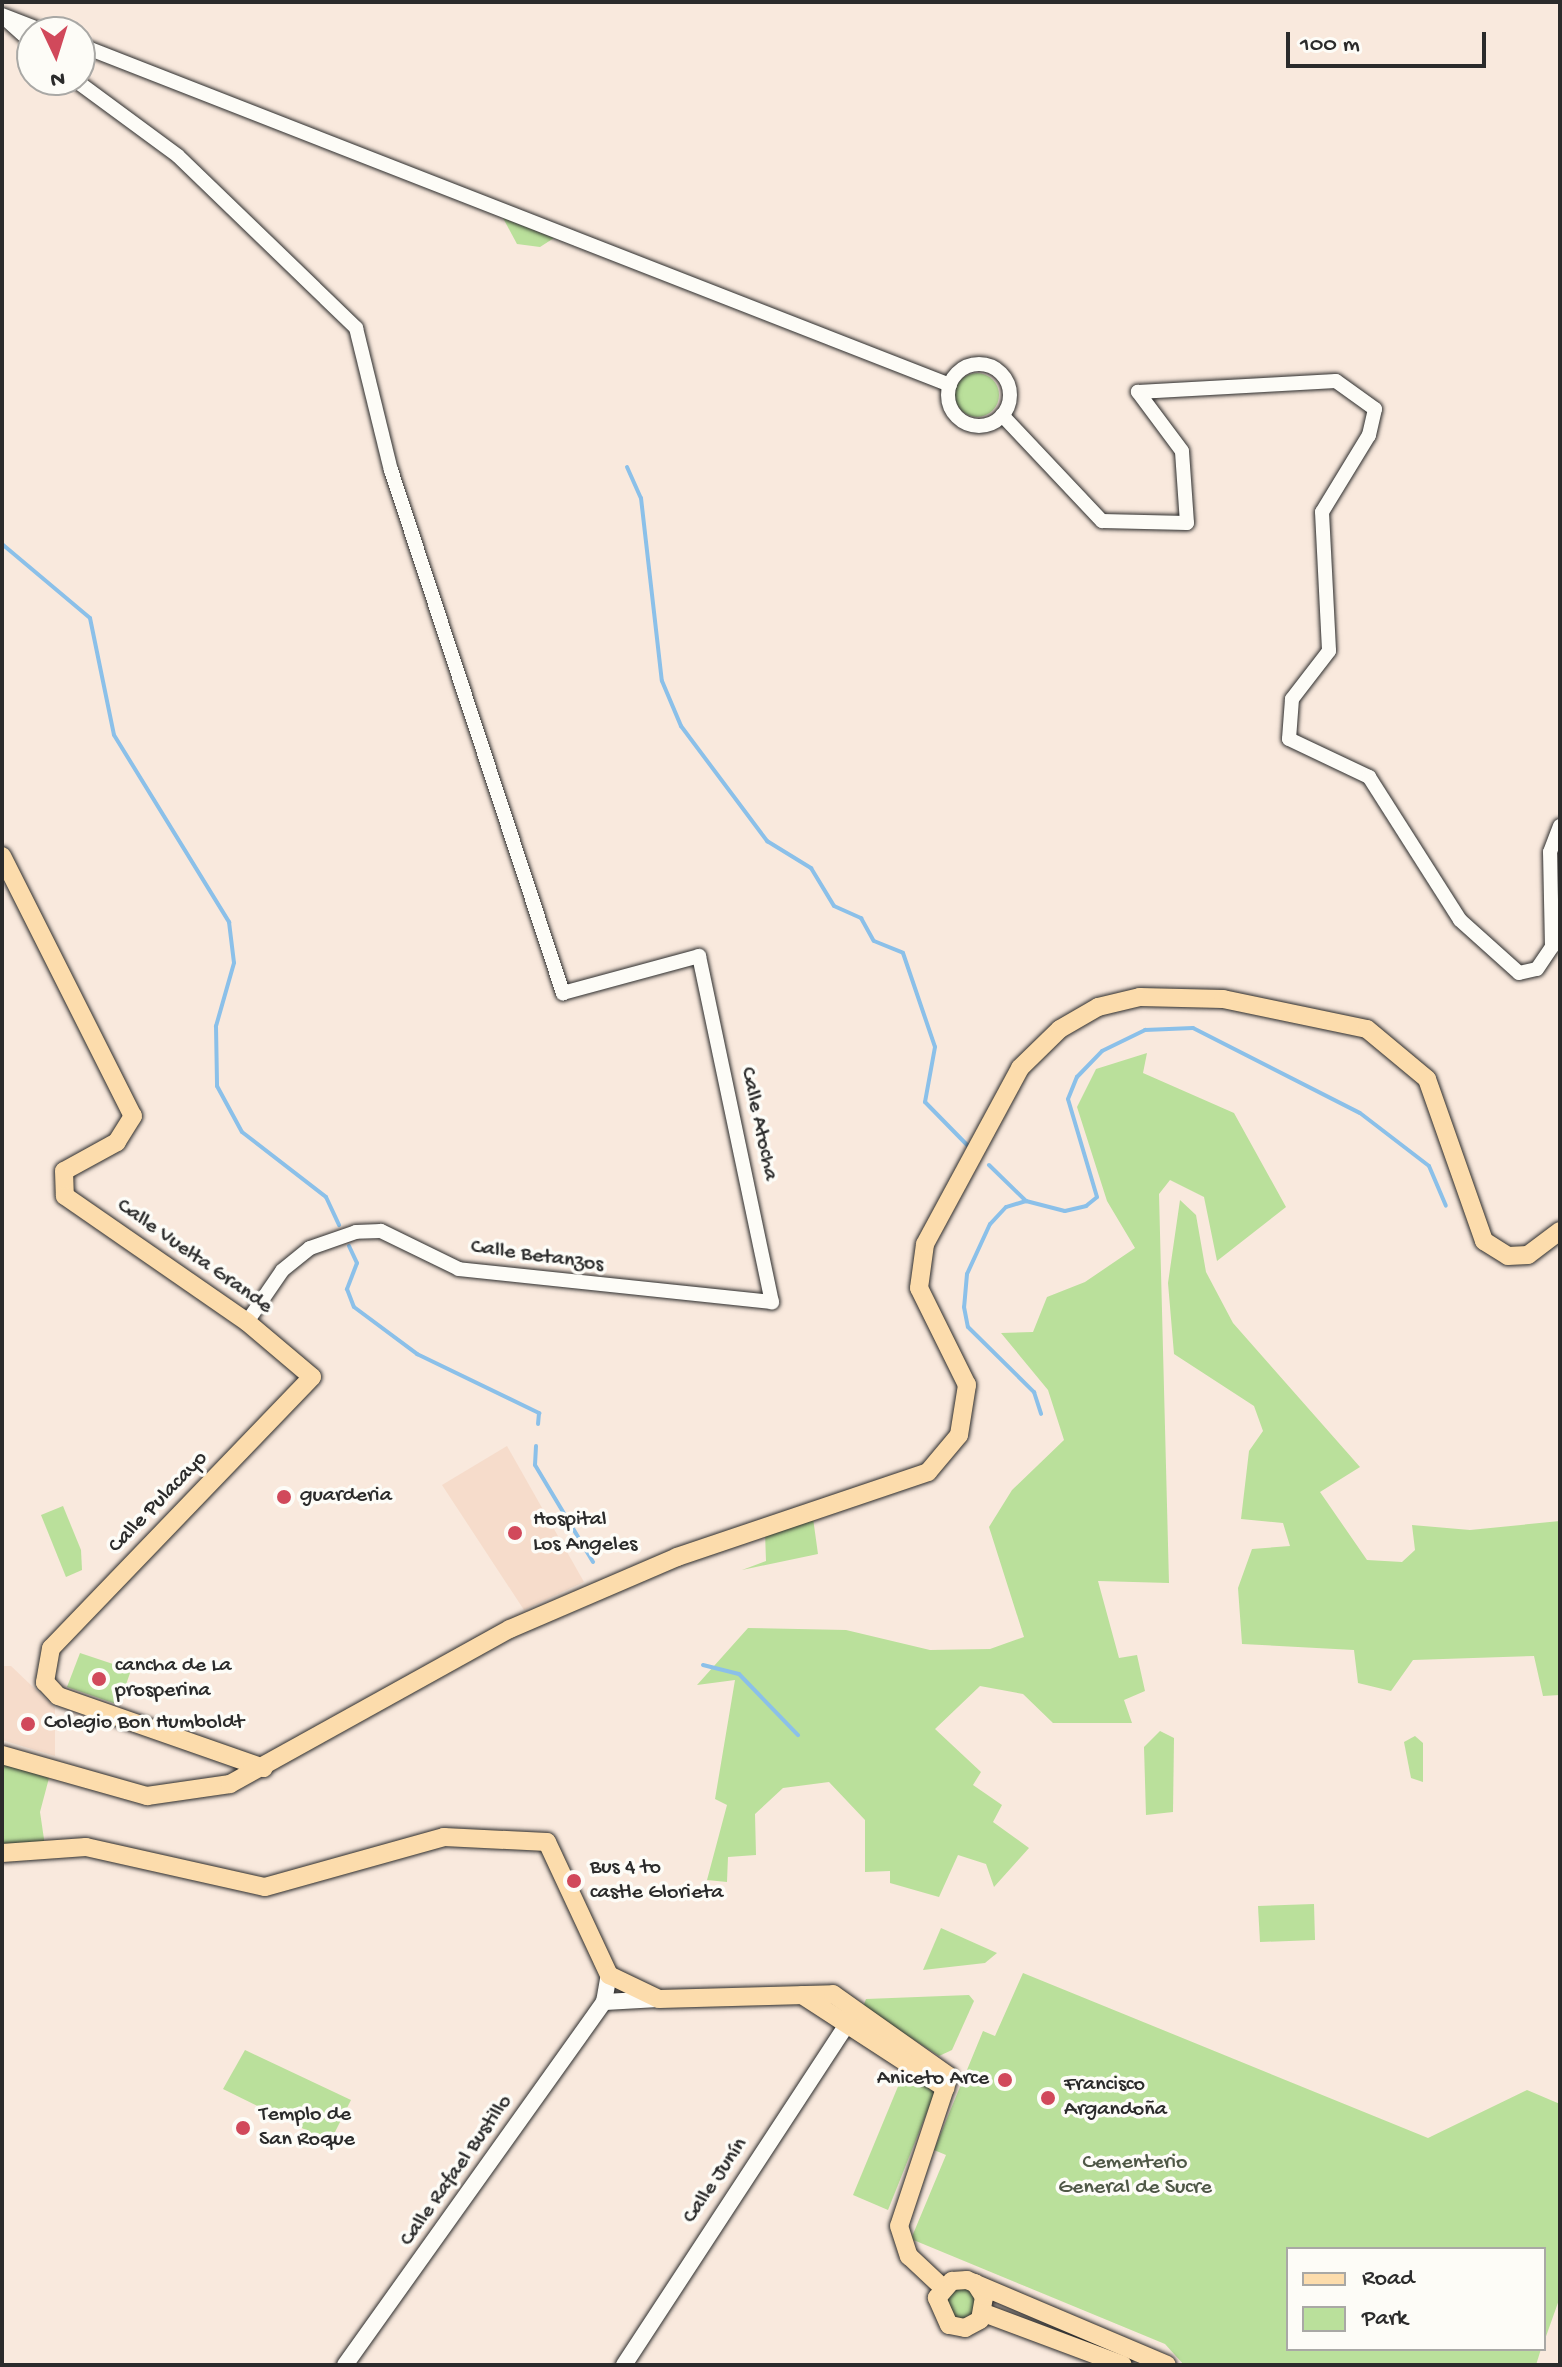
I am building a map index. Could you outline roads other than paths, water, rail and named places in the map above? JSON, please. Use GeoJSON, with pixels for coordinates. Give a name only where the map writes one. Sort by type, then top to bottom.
{"type":"FeatureCollection","features":[{"type":"Feature","properties":{"kind":"main road","name":"Calle Vuelta Grande"},"geometry":{"type":"LineString","coordinates":[[2,856],[133,1116],[117,1142],[64,1171],[65,1196],[247,1322],[312,1377]]}},
{"type":"Feature","properties":{"kind":"main road"},"geometry":{"type":"LineString","coordinates":[[2,1755],[147,1796],[200,1791],[264,1768],[382,1695],[510,1629],[677,1557],[906,1484],[947,1455],[967,1409],[967,1385],[919,1288],[925,1244],[1020,1068],[1060,1029],[1098,1007],[1140,997],[1223,999],[1367,1029],[1427,1079],[1484,1241],[1508,1256],[1528,1255],[1560,1231]]}},
{"type":"Feature","properties":{"kind":"main road","name":"Calle Pulacayo"},"geometry":{"type":"LineString","coordinates":[[264,1768],[58,1696],[43,1665],[68,1629],[312,1377]]}},
{"type":"Feature","properties":{"kind":"main road"},"geometry":{"type":"LineString","coordinates":[[2,1853],[86,1847],[265,1887],[444,1837],[547,1842],[609,1975],[604,2002],[833,1994],[947,2082]]}},
{"type":"Feature","properties":{"kind":"main road"},"geometry":{"type":"LineString","coordinates":[[609,1975],[659,1999]]}},
{"type":"Feature","properties":{"kind":"main road"},"geometry":{"type":"LineString","coordinates":[[802,1995],[947,2082]]}},
{"type":"Feature","properties":{"kind":"main road","name":"Calle Rafael Bustillo"},"geometry":{"type":"LineString","coordinates":[[345,2365],[604,2002]]}},
{"type":"Feature","properties":{"kind":"main road","name":"Calle Junín"},"geometry":{"type":"LineString","coordinates":[[624,2365],[848,2023]]}},
{"type":"Feature","properties":{"kind":"main road"},"geometry":{"type":"LineString","coordinates":[[942,2287],[909,2256],[899,2226],[947,2082]]}},
{"type":"Feature","properties":{"kind":"main road"},"geometry":{"type":"LineString","coordinates":[[984,2313],[965,2328],[949,2325],[936,2305],[942,2287],[960,2279],[975,2283],[1167,2365]]}},
{"type":"Feature","properties":{"kind":"main road"},"geometry":{"type":"LineString","coordinates":[[975,2283],[984,2313]]}},
{"type":"Feature","properties":{"kind":"main road"},"geometry":{"type":"LineString","coordinates":[[984,2313],[1123,2365]]}},
{"type":"Feature","properties":{"kind":"street"},"geometry":{"type":"LineString","coordinates":[[96,51],[950,385]]}},
{"type":"Feature","properties":{"kind":"street","name":"Calle Atocha"},"geometry":{"type":"LineString","coordinates":[[96,95],[178,156],[356,328],[391,470],[563,993],[699,956],[772,1302]]}},
{"type":"Feature","properties":{"kind":"street"},"geometry":{"type":"LineString","coordinates":[[973,365],[994,368],[1010,390],[1002,415],[984,425],[964,422],[950,406],[950,385],[973,365]]}},
{"type":"Feature","properties":{"kind":"street"},"geometry":{"type":"LineString","coordinates":[[1002,415],[1102,521],[1187,523],[1182,451],[1138,392],[1350,386],[1375,409],[1369,435],[1322,512],[1329,651],[1292,699],[1289,739],[1369,777],[1460,920],[1519,973],[1537,969],[1552,947],[1550,852],[1560,826]]}},
{"type":"Feature","properties":{"kind":"street","name":"Calle Betanzos"},"geometry":{"type":"LineString","coordinates":[[247,1322],[282,1271],[310,1248],[356,1232],[404,1239],[459,1269],[772,1302]]}},
{"type":"Feature","properties":{"kind":"waterway"},"geometry":{"type":"LineString","coordinates":[[627,467],[641,498],[662,681],[681,726],[767,841],[811,868],[834,906],[861,918],[874,941],[903,953],[935,1047],[925,1102],[969,1147]]}},
{"type":"Feature","properties":{"kind":"waterway"},"geometry":{"type":"LineString","coordinates":[[2,544],[90,618],[114,735],[229,922],[234,963],[216,1026],[217,1086],[242,1132],[326,1197],[339,1225]]}},
{"type":"Feature","properties":{"kind":"waterway"},"geometry":{"type":"LineString","coordinates":[[989,1165],[1026,1201],[1065,1211],[1086,1206],[1097,1197],[1068,1099],[1077,1077],[1102,1051],[1145,1030],[1193,1028],[1360,1113],[1429,1166],[1446,1206]]}},
{"type":"Feature","properties":{"kind":"waterway"},"geometry":{"type":"LineString","coordinates":[[1026,1201],[1006,1207],[990,1224],[967,1274],[964,1307],[968,1327],[1034,1392],[1041,1414]]}},
{"type":"Feature","properties":{"kind":"waterway"},"geometry":{"type":"LineString","coordinates":[[349,1246],[357,1263],[347,1289],[354,1307],[417,1354],[539,1413],[538,1424]]}},
{"type":"Feature","properties":{"kind":"waterway"},"geometry":{"type":"LineString","coordinates":[[536,1446],[535,1465],[593,1562]]}},
{"type":"Feature","properties":{"kind":"waterway"},"geometry":{"type":"LineString","coordinates":[[703,1665],[739,1674],[798,1735]]}},
{"type":"Feature","properties":{"kind":"place","name":"guarderia"},"geometry":{"type":"Point","coordinates":[284,1497]}},
{"type":"Feature","properties":{"kind":"place","name":"Hospital Los Angeles"},"geometry":{"type":"Point","coordinates":[515,1533]}},
{"type":"Feature","properties":{"kind":"place","name":"cancha de La prosperina"},"geometry":{"type":"Point","coordinates":[99,1679]}},
{"type":"Feature","properties":{"kind":"place","name":"Colegio Bon Humboldt"},"geometry":{"type":"Point","coordinates":[28,1724]}},
{"type":"Feature","properties":{"kind":"place","name":"Bus 4 to castle Glorieta"},"geometry":{"type":"Point","coordinates":[574,1881]}},
{"type":"Feature","properties":{"kind":"place","name":"Aniceto Arce"},"geometry":{"type":"Point","coordinates":[1005,2080]}},
{"type":"Feature","properties":{"kind":"place","name":"Francisco Argandoña"},"geometry":{"type":"Point","coordinates":[1048,2098]}},
{"type":"Feature","properties":{"kind":"place","name":"Templo de San Roque"},"geometry":{"type":"Point","coordinates":[243,2128]}},
{"type":"Feature","properties":{"kind":"park label","name":"Cementerio General de Sucre"},"geometry":{"type":"Point","coordinates":[1135,2176]}}]}
